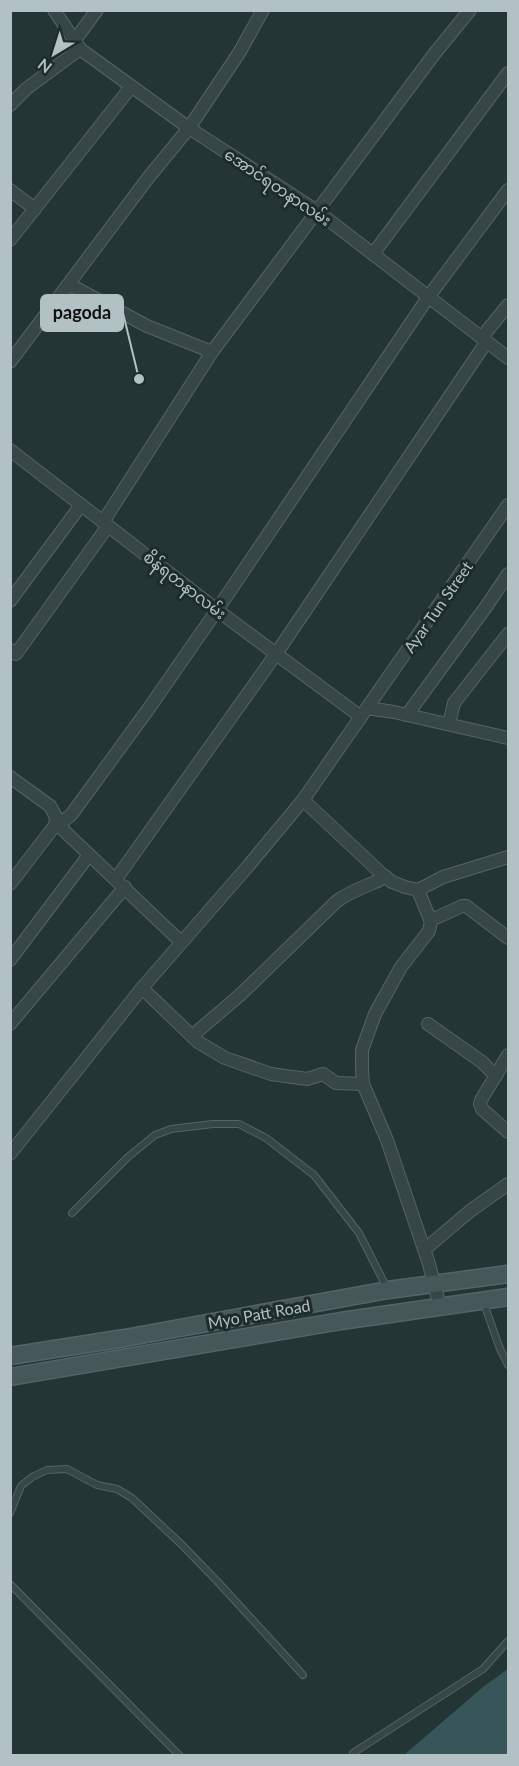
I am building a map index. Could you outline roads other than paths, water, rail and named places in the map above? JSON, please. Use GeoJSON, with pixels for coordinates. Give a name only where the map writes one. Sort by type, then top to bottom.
{"type":"FeatureCollection","features":[{"type":"Feature","properties":{"kind":"main road","name":"Myo Patt Road"},"geometry":{"type":"LineString","coordinates":[[10,1356],[125,1338],[388,1290],[508,1274]]}},
{"type":"Feature","properties":{"kind":"main road","name":"Myo Patt Road"},"geometry":{"type":"LineString","coordinates":[[10,1377],[341,1321],[508,1297]]}},
{"type":"Feature","properties":{"kind":"main road"},"geometry":{"type":"LineString","coordinates":[[338,1299],[341,1321]]}},
{"type":"Feature","properties":{"kind":"main road"},"geometry":{"type":"LineString","coordinates":[[125,1338],[128,1358]]}},
{"type":"Feature","properties":{"kind":"street","name":"အောင်ရတနာလမ်း"},"geometry":{"type":"LineString","coordinates":[[54,10],[78,44],[131,87],[189,128],[317,211],[508,358]]}},
{"type":"Feature","properties":{"kind":"street"},"geometry":{"type":"LineString","coordinates":[[10,105],[78,44],[97,10]]}},
{"type":"Feature","properties":{"kind":"street"},"geometry":{"type":"LineString","coordinates":[[12,655],[106,524],[213,352],[435,53],[470,10]]}},
{"type":"Feature","properties":{"kind":"street"},"geometry":{"type":"LineString","coordinates":[[13,355],[70,285],[148,178],[189,128],[239,53],[259,12]]}},
{"type":"Feature","properties":{"kind":"street"},"geometry":{"type":"LineString","coordinates":[[373,254],[508,73]]}},
{"type":"Feature","properties":{"kind":"street"},"geometry":{"type":"LineString","coordinates":[[10,240],[131,87]]}},
{"type":"Feature","properties":{"kind":"street"},"geometry":{"type":"LineString","coordinates":[[10,190],[34,209]]}},
{"type":"Feature","properties":{"kind":"street"},"geometry":{"type":"LineString","coordinates":[[10,884],[57,824],[71,815],[127,740],[429,296],[508,190]]}},
{"type":"Feature","properties":{"kind":"street"},"geometry":{"type":"LineString","coordinates":[[70,285],[147,326],[213,352]]}},
{"type":"Feature","properties":{"kind":"street"},"geometry":{"type":"LineString","coordinates":[[10,1024],[121,883],[508,305]]}},
{"type":"Feature","properties":{"kind":"street","name":"စိန်ရတနာလမ်း"},"geometry":{"type":"LineString","coordinates":[[10,450],[276,654],[364,713]]}},
{"type":"Feature","properties":{"kind":"street"},"geometry":{"type":"LineString","coordinates":[[10,601],[81,505]]}},
{"type":"Feature","properties":{"kind":"street","name":"Ayar Tun Street"},"geometry":{"type":"LineString","coordinates":[[10,1154],[142,988],[303,800],[508,505]]}},
{"type":"Feature","properties":{"kind":"street"},"geometry":{"type":"LineString","coordinates":[[407,715],[508,574]]}},
{"type":"Feature","properties":{"kind":"street"},"geometry":{"type":"LineString","coordinates":[[449,724],[454,703],[508,634]]}},
{"type":"Feature","properties":{"kind":"street"},"geometry":{"type":"LineString","coordinates":[[364,713],[407,715],[508,738]]}},
{"type":"Feature","properties":{"kind":"street"},"geometry":{"type":"LineString","coordinates":[[13,782],[50,806],[57,824],[181,942]]}},
{"type":"Feature","properties":{"kind":"street"},"geometry":{"type":"LineString","coordinates":[[303,800],[386,877],[405,887],[418,890],[443,877],[508,857]]}},
{"type":"Feature","properties":{"kind":"street"},"geometry":{"type":"LineString","coordinates":[[10,960],[89,855]]}},
{"type":"Feature","properties":{"kind":"street"},"geometry":{"type":"LineString","coordinates":[[192,1036],[240,995],[337,901],[386,877]]}},
{"type":"Feature","properties":{"kind":"street"},"geometry":{"type":"LineString","coordinates":[[418,890],[431,922],[429,931],[401,967],[375,1014],[362,1050],[363,1084],[387,1140],[424,1250],[440,1307]]}},
{"type":"Feature","properties":{"kind":"street"},"geometry":{"type":"LineString","coordinates":[[430,919],[466,906],[508,938]]}},
{"type":"Feature","properties":{"kind":"street"},"geometry":{"type":"LineString","coordinates":[[142,988],[198,1042],[225,1058],[271,1074],[307,1079],[323,1074],[336,1083],[363,1084]]}},
{"type":"Feature","properties":{"kind":"street"},"geometry":{"type":"LineString","coordinates":[[428,1024],[482,1062],[496,1076]]}},
{"type":"Feature","properties":{"kind":"street"},"geometry":{"type":"LineString","coordinates":[[508,1055],[480,1104],[482,1109],[508,1132]]}},
{"type":"Feature","properties":{"kind":"street"},"geometry":{"type":"LineString","coordinates":[[424,1250],[470,1211],[508,1185]]}},
{"type":"Feature","properties":{"kind":"lane"},"geometry":{"type":"LineString","coordinates":[[72,1213],[128,1157],[155,1135],[171,1129],[213,1124],[239,1124],[266,1138],[314,1175],[359,1233],[388,1290]]}},
{"type":"Feature","properties":{"kind":"lane"},"geometry":{"type":"LineString","coordinates":[[483,1301],[508,1365]]}},
{"type":"Feature","properties":{"kind":"lane"},"geometry":{"type":"LineString","coordinates":[[10,1512],[21,1486],[46,1470],[67,1469],[98,1485],[117,1489],[132,1498],[182,1545],[218,1581],[303,1675]]}},
{"type":"Feature","properties":{"kind":"lane"},"geometry":{"type":"LineString","coordinates":[[10,1584],[180,1755]]}},
{"type":"Feature","properties":{"kind":"lane"},"geometry":{"type":"LineString","coordinates":[[353,1753],[483,1669],[508,1641]]}},
{"type":"Feature","properties":{"kind":"water"},"geometry":{"type":"Polygon","coordinates":[[[508,1669],[508,1755],[404,1755],[483,1687],[508,1669]]]}},
{"type":"Feature","properties":{"kind":"place","name":"pagoda"},"geometry":{"type":"Point","coordinates":[139,379]}}]}
